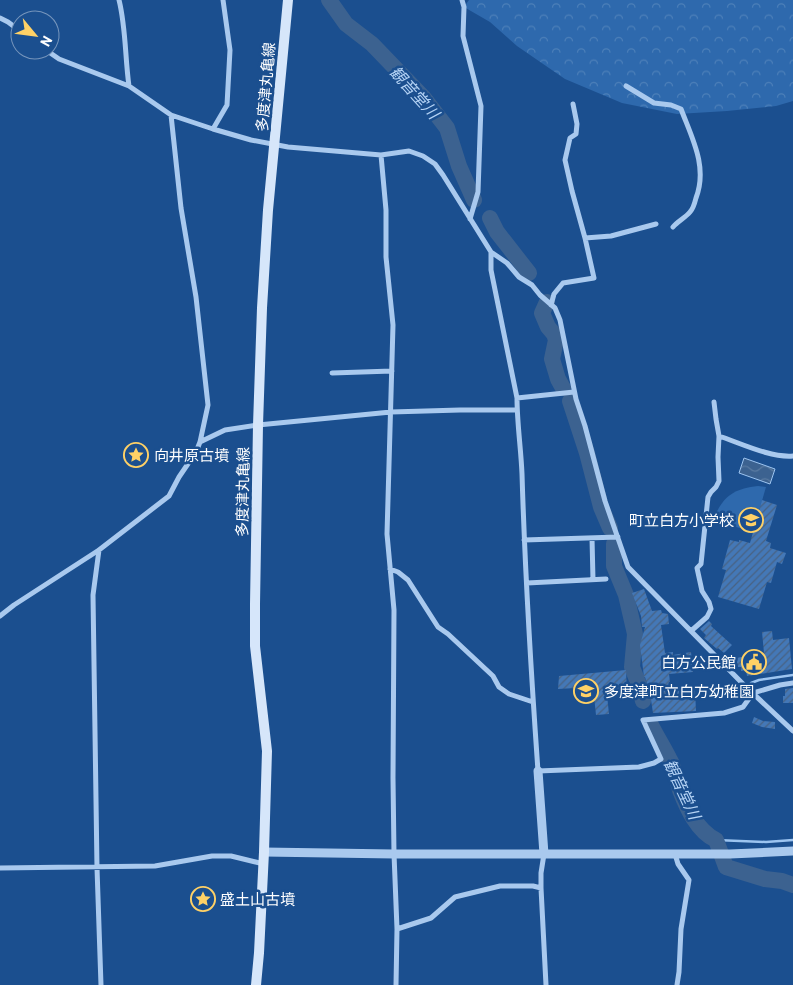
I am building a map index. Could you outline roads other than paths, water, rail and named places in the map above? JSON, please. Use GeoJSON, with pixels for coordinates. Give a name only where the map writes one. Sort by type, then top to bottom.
{"type":"FeatureCollection","features":[{"type":"Feature","properties":{"kind":"main road","name":"多度津丸亀線"},"geometry":{"type":"LineString","coordinates":[[256,985],[264,864],[267,751],[255,637],[258,425],[268,210],[288,0]]}},
{"type":"Feature","properties":{"kind":"street"},"geometry":{"type":"LineString","coordinates":[[120,0],[129,86]]}},
{"type":"Feature","properties":{"kind":"street"},"geometry":{"type":"LineString","coordinates":[[213,129],[227,105],[230,50],[224,0]]}},
{"type":"Feature","properties":{"kind":"street"},"geometry":{"type":"LineString","coordinates":[[462,0],[464,7],[463,36],[481,106],[478,192],[470,219]]}},
{"type":"Feature","properties":{"kind":"street"},"geometry":{"type":"LineString","coordinates":[[60,59],[129,86],[171,115],[251,140],[274,145],[381,154],[409,151],[435,164],[491,252],[507,263],[519,277],[532,285],[555,308],[560,320],[576,400],[605,501],[628,568],[793,731]]}},
{"type":"Feature","properties":{"kind":"street"},"geometry":{"type":"LineString","coordinates":[[626,86],[654,103],[671,105],[681,109],[697,152],[701,165],[699,192],[691,212],[673,227]]}},
{"type":"Feature","properties":{"kind":"street"},"geometry":{"type":"LineString","coordinates":[[551,305],[554,294],[563,283],[594,278],[565,160],[570,138],[576,134],[577,124],[573,104]]}},
{"type":"Feature","properties":{"kind":"street"},"geometry":{"type":"LineString","coordinates":[[0,616],[99,550],[169,496],[196,452],[200,442],[208,404],[196,297],[181,208],[171,115]]}},
{"type":"Feature","properties":{"kind":"street"},"geometry":{"type":"LineString","coordinates":[[381,154],[386,210],[386,257],[393,325],[387,534],[394,610],[396,985]]}},
{"type":"Feature","properties":{"kind":"street"},"geometry":{"type":"LineString","coordinates":[[585,238],[611,236],[656,224]]}},
{"type":"Feature","properties":{"kind":"street"},"geometry":{"type":"LineString","coordinates":[[491,252],[491,270],[517,398],[533,702],[544,854],[541,888],[546,985]]}},
{"type":"Feature","properties":{"kind":"street"},"geometry":{"type":"LineString","coordinates":[[332,373],[392,371]]}},
{"type":"Feature","properties":{"kind":"street"},"geometry":{"type":"LineString","coordinates":[[517,398],[574,392]]}},
{"type":"Feature","properties":{"kind":"street"},"geometry":{"type":"LineString","coordinates":[[692,631],[708,617],[711,609],[702,591],[696,568],[701,564],[708,497],[719,481],[719,436],[714,402]]}},
{"type":"Feature","properties":{"kind":"street"},"geometry":{"type":"LineString","coordinates":[[200,442],[225,430],[258,425],[391,412],[517,410]]}},
{"type":"Feature","properties":{"kind":"street"},"geometry":{"type":"LineString","coordinates":[[719,436],[766,452],[785,457],[793,456]]}},
{"type":"Feature","properties":{"kind":"street"},"geometry":{"type":"LineString","coordinates":[[524,540],[618,537]]}},
{"type":"Feature","properties":{"kind":"street"},"geometry":{"type":"LineString","coordinates":[[592,538],[593,580]]}},
{"type":"Feature","properties":{"kind":"street"},"geometry":{"type":"LineString","coordinates":[[99,550],[93,595],[97,868],[101,985]]}},
{"type":"Feature","properties":{"kind":"street"},"geometry":{"type":"LineString","coordinates":[[390,568],[408,580],[438,627],[493,676],[498,687],[509,694],[533,702]]}},
{"type":"Feature","properties":{"kind":"street"},"geometry":{"type":"LineString","coordinates":[[527,583],[606,579]]}},
{"type":"Feature","properties":{"kind":"street"},"geometry":{"type":"LineString","coordinates":[[538,771],[639,767],[654,763],[661,759],[643,720],[724,713],[743,707],[753,693],[793,682]]}},
{"type":"Feature","properties":{"kind":"street"},"geometry":{"type":"LineString","coordinates":[[264,852],[730,854],[793,851]]}},
{"type":"Feature","properties":{"kind":"street"},"geometry":{"type":"LineString","coordinates":[[675,854],[678,864],[689,880],[681,929],[677,985]]}},
{"type":"Feature","properties":{"kind":"street"},"geometry":{"type":"LineString","coordinates":[[0,868],[155,866],[212,856],[231,856],[264,864]]}},
{"type":"Feature","properties":{"kind":"street"},"geometry":{"type":"LineString","coordinates":[[397,929],[431,918],[455,897],[500,886],[534,886],[541,888]]}},
{"type":"Feature","properties":{"kind":"water"},"geometry":{"type":"Polygon","coordinates":[[[744,458],[775,469],[770,484],[739,473],[744,458]]]}},
{"type":"Feature","properties":{"kind":"waterway","name":"観音堂川"},"geometry":{"type":"LineString","coordinates":[[329,0],[346,24],[372,44],[423,97],[447,128],[459,166],[474,200]]}},
{"type":"Feature","properties":{"kind":"waterway","name":"観音堂川"},"geometry":{"type":"LineString","coordinates":[[490,218],[497,232],[529,273]]}},
{"type":"Feature","properties":{"kind":"waterway","name":"観音堂川"},"geometry":{"type":"LineString","coordinates":[[547,302],[542,313],[556,340],[552,359],[563,388]]}},
{"type":"Feature","properties":{"kind":"waterway","name":"観音堂川"},"geometry":{"type":"LineString","coordinates":[[570,401],[587,453],[601,507],[610,528]]}},
{"type":"Feature","properties":{"kind":"waterway","name":"観音堂川"},"geometry":{"type":"LineString","coordinates":[[614,544],[614,566],[626,595],[635,634],[632,667],[643,701]]}},
{"type":"Feature","properties":{"kind":"waterway"},"geometry":{"type":"LineString","coordinates":[[751,683],[793,675]]}},
{"type":"Feature","properties":{"kind":"waterway","name":"観音堂川"},"geometry":{"type":"LineString","coordinates":[[651,725],[672,763],[689,811],[703,831],[716,840],[726,867],[793,885]]}},
{"type":"Feature","properties":{"kind":"waterway"},"geometry":{"type":"LineString","coordinates":[[716,840],[766,842],[793,840]]}},
{"type":"Feature","properties":{"kind":"place","name":"向井原古墳"},"geometry":{"type":"Point","coordinates":[136,455]}},
{"type":"Feature","properties":{"kind":"place","name":"町立白方小学校"},"geometry":{"type":"Point","coordinates":[751,520]}},
{"type":"Feature","properties":{"kind":"place","name":"白方公民館"},"geometry":{"type":"Point","coordinates":[754,662]}},
{"type":"Feature","properties":{"kind":"place","name":"多度津町立白方幼稚園"},"geometry":{"type":"Point","coordinates":[586,691]}},
{"type":"Feature","properties":{"kind":"place","name":"盛土山古墳"},"geometry":{"type":"Point","coordinates":[203,899]}}]}
